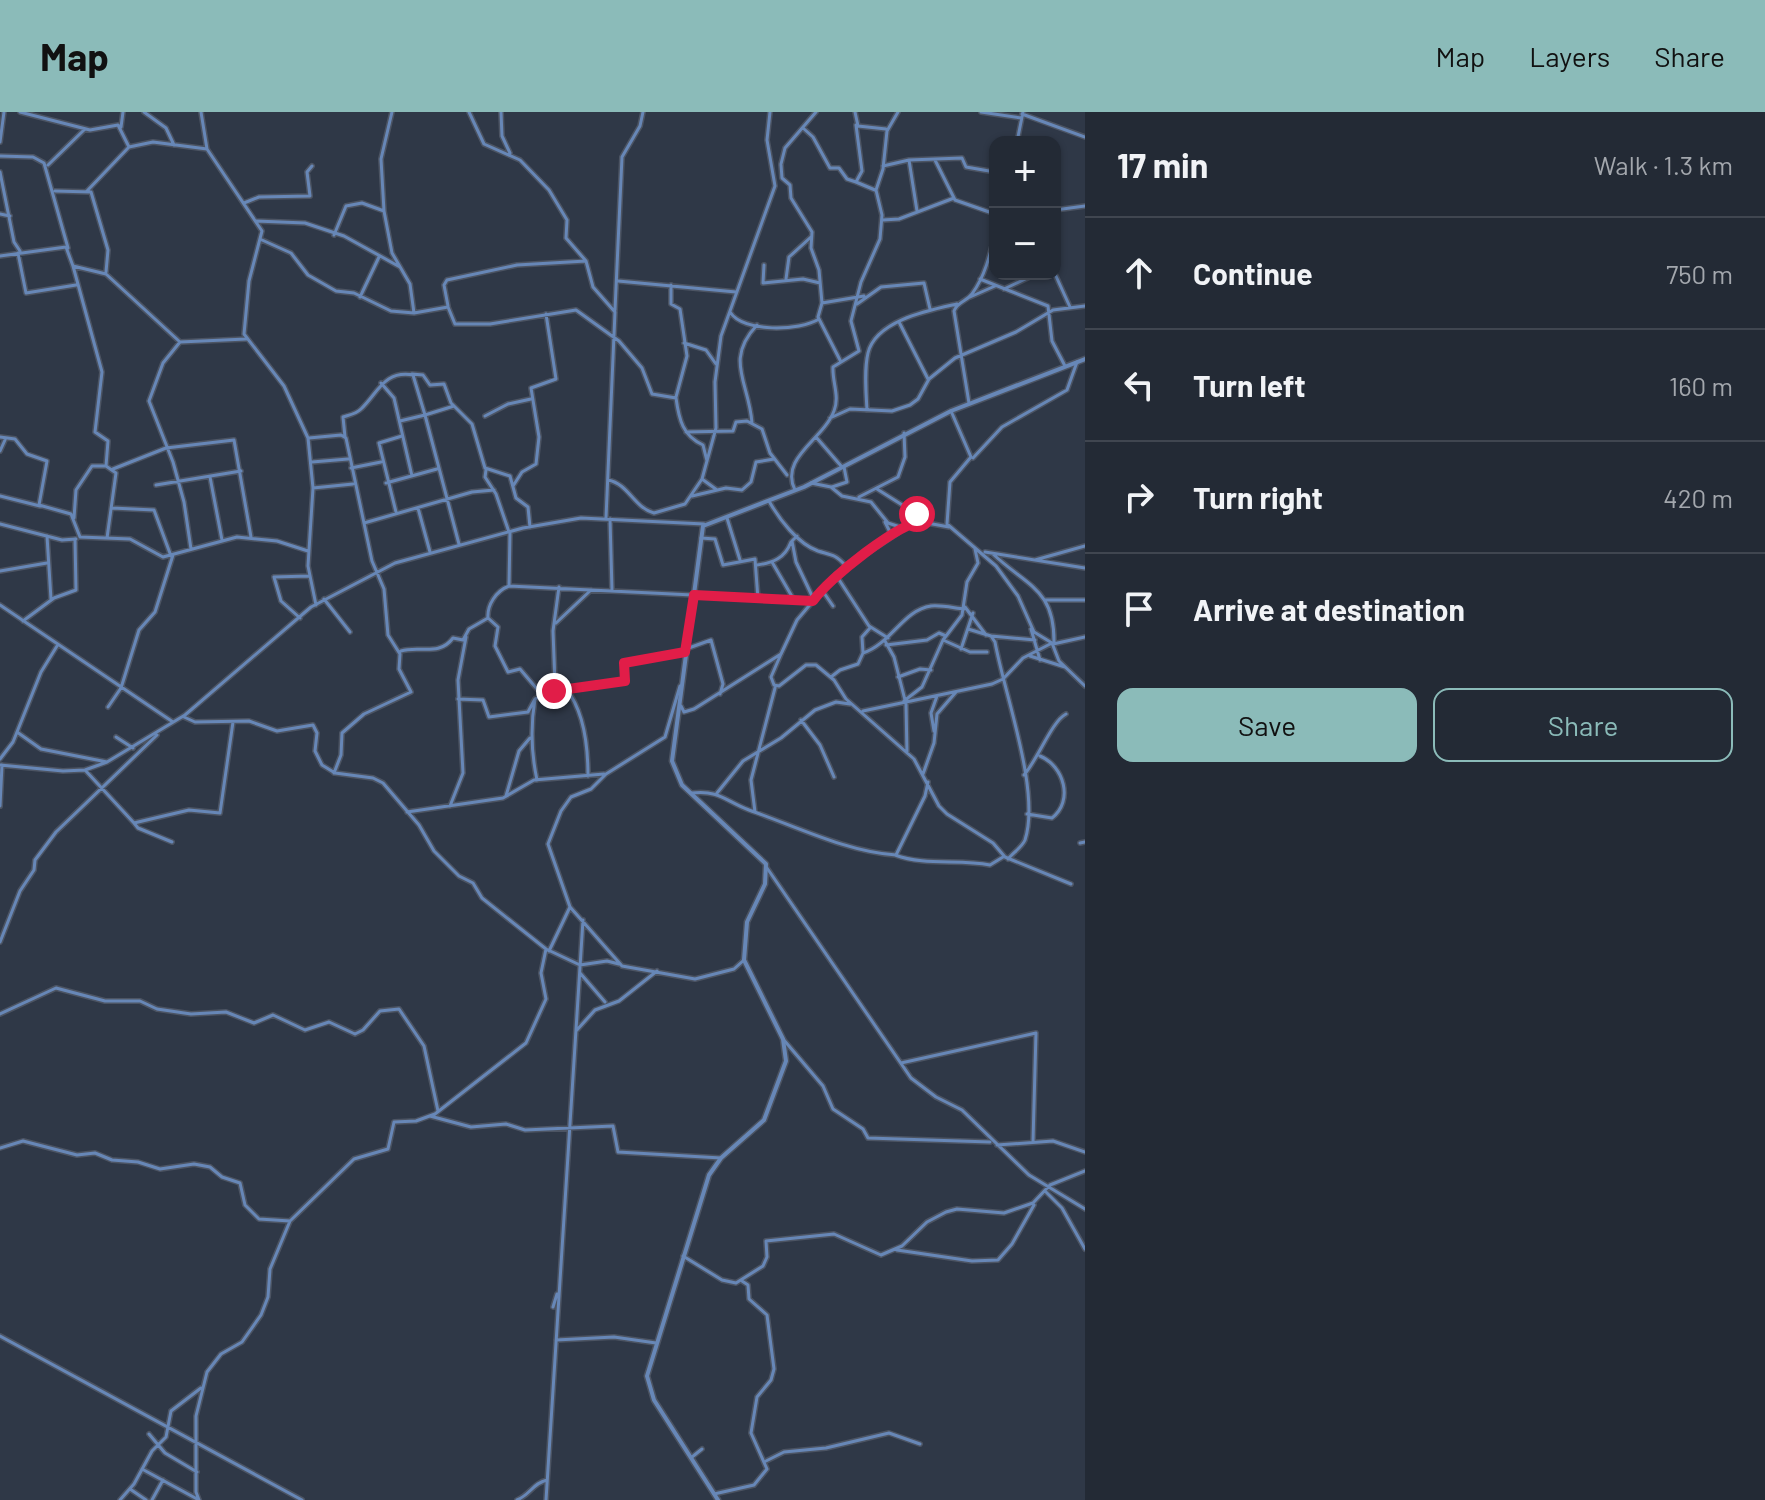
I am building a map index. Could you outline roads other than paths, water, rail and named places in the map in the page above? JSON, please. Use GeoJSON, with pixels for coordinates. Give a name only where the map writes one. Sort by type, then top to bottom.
{"type":"FeatureCollection","features":[{"type":"Feature","properties":{"kind":"street"},"geometry":{"type":"LineString","coordinates":[[0,142],[4,112]]}},
{"type":"Feature","properties":{"kind":"street"},"geometry":{"type":"LineString","coordinates":[[20,112],[85,129],[121,127]]}},
{"type":"Feature","properties":{"kind":"street"},"geometry":{"type":"LineString","coordinates":[[123,112],[121,127],[129,147]]}},
{"type":"Feature","properties":{"kind":"street"},"geometry":{"type":"LineString","coordinates":[[144,112],[166,128],[174,145]]}},
{"type":"Feature","properties":{"kind":"street"},"geometry":{"type":"LineString","coordinates":[[201,112],[207,149],[256,221],[262,240],[249,281],[244,318],[246,339],[284,386],[308,438],[313,488],[309,576],[316,605]]}},
{"type":"Feature","properties":{"kind":"street"},"geometry":{"type":"LineString","coordinates":[[392,112],[381,159],[384,211],[391,248],[409,279],[414,313]]}},
{"type":"Feature","properties":{"kind":"street"},"geometry":{"type":"LineString","coordinates":[[469,112],[484,144],[495,151],[510,153]]}},
{"type":"Feature","properties":{"kind":"street"},"geometry":{"type":"LineString","coordinates":[[501,112],[502,136],[510,153],[549,190],[567,220],[566,238],[586,261],[593,287],[615,312]]}},
{"type":"Feature","properties":{"kind":"street"},"geometry":{"type":"LineString","coordinates":[[612,590],[608,480],[622,157],[640,126],[643,112]]}},
{"type":"Feature","properties":{"kind":"street"},"geometry":{"type":"LineString","coordinates":[[770,112],[767,140],[775,181]]}},
{"type":"Feature","properties":{"kind":"street"},"geometry":{"type":"LineString","coordinates":[[692,496],[702,479],[715,432],[721,336],[736,292],[744,280],[752,244],[785,148],[816,112]]}},
{"type":"Feature","properties":{"kind":"street"},"geometry":{"type":"LineString","coordinates":[[855,112],[862,167],[856,182]]}},
{"type":"Feature","properties":{"kind":"street"},"geometry":{"type":"LineString","coordinates":[[789,477],[792,465],[829,419],[836,396],[832,370],[859,351],[851,323],[857,295],[880,239],[882,220],[876,190],[888,130],[898,112]]}},
{"type":"Feature","properties":{"kind":"street"},"geometry":{"type":"LineString","coordinates":[[981,112],[1022,115],[1085,137]]}},
{"type":"Feature","properties":{"kind":"street"},"geometry":{"type":"LineString","coordinates":[[1018,136],[1022,115]]}},
{"type":"Feature","properties":{"kind":"street"},"geometry":{"type":"LineString","coordinates":[[856,125],[888,130]]}},
{"type":"Feature","properties":{"kind":"street"},"geometry":{"type":"LineString","coordinates":[[803,128],[813,137],[830,168],[839,168],[847,179],[876,190]]}},
{"type":"Feature","properties":{"kind":"street"},"geometry":{"type":"LineString","coordinates":[[48,168],[50,161],[85,129]]}},
{"type":"Feature","properties":{"kind":"street"},"geometry":{"type":"LineString","coordinates":[[89,192],[129,147],[148,142],[207,149]]}},
{"type":"Feature","properties":{"kind":"street"},"geometry":{"type":"LineString","coordinates":[[0,156],[33,157],[48,168],[102,372],[95,432],[108,441],[106,466]]}},
{"type":"Feature","properties":{"kind":"street"},"geometry":{"type":"LineString","coordinates":[[934,158],[954,198]]}},
{"type":"Feature","properties":{"kind":"street"},"geometry":{"type":"LineString","coordinates":[[883,166],[909,160],[962,158],[966,167],[989,171]]}},
{"type":"Feature","properties":{"kind":"street"},"geometry":{"type":"LineString","coordinates":[[909,160],[917,212]]}},
{"type":"Feature","properties":{"kind":"street"},"geometry":{"type":"LineString","coordinates":[[43,162],[50,161]]}},
{"type":"Feature","properties":{"kind":"street"},"geometry":{"type":"LineString","coordinates":[[781,165],[782,178],[790,185],[790,196],[812,230],[822,303],[819,319],[841,362]]}},
{"type":"Feature","properties":{"kind":"street"},"geometry":{"type":"LineString","coordinates":[[244,203],[265,196],[310,196],[307,172],[312,166]]}},
{"type":"Feature","properties":{"kind":"street"},"geometry":{"type":"LineString","coordinates":[[0,172],[26,293],[78,285]]}},
{"type":"Feature","properties":{"kind":"street"},"geometry":{"type":"LineString","coordinates":[[55,191],[89,192]]}},
{"type":"Feature","properties":{"kind":"street"},"geometry":{"type":"LineString","coordinates":[[89,192],[108,250],[106,274]]}},
{"type":"Feature","properties":{"kind":"street"},"geometry":{"type":"LineString","coordinates":[[882,220],[917,212],[954,198],[989,212]]}},
{"type":"Feature","properties":{"kind":"street"},"geometry":{"type":"LineString","coordinates":[[334,235],[346,206],[362,203],[384,211]]}},
{"type":"Feature","properties":{"kind":"street"},"geometry":{"type":"LineString","coordinates":[[1061,209],[1085,206]]}},
{"type":"Feature","properties":{"kind":"street"},"geometry":{"type":"LineString","coordinates":[[0,214],[8,214]]}},
{"type":"Feature","properties":{"kind":"street"},"geometry":{"type":"LineString","coordinates":[[256,221],[298,221],[400,267]]}},
{"type":"Feature","properties":{"kind":"street"},"geometry":{"type":"LineString","coordinates":[[786,281],[789,257],[811,237]]}},
{"type":"Feature","properties":{"kind":"street"},"geometry":{"type":"LineString","coordinates":[[262,240],[291,253],[308,275],[336,291],[360,297],[391,311],[414,313],[448,307]]}},
{"type":"Feature","properties":{"kind":"street"},"geometry":{"type":"LineString","coordinates":[[0,256],[68,248]]}},
{"type":"Feature","properties":{"kind":"street"},"geometry":{"type":"LineString","coordinates":[[970,297],[989,252]]}},
{"type":"Feature","properties":{"kind":"street"},"geometry":{"type":"LineString","coordinates":[[360,297],[380,256]]}},
{"type":"Feature","properties":{"kind":"street"},"geometry":{"type":"LineString","coordinates":[[586,261],[517,265],[447,280],[444,285],[448,307],[455,324],[490,324],[575,310],[615,337],[642,368],[652,394],[676,398]]}},
{"type":"Feature","properties":{"kind":"street"},"geometry":{"type":"LineString","coordinates":[[764,265],[763,283],[803,279],[820,283]]}},
{"type":"Feature","properties":{"kind":"street"},"geometry":{"type":"LineString","coordinates":[[73,266],[106,274],[180,342],[246,339]]}},
{"type":"Feature","properties":{"kind":"street"},"geometry":{"type":"LineString","coordinates":[[616,282],[624,279],[736,292]]}},
{"type":"Feature","properties":{"kind":"street"},"geometry":{"type":"LineString","coordinates":[[980,279],[1048,306],[1052,339],[1065,366]]}},
{"type":"Feature","properties":{"kind":"street"},"geometry":{"type":"LineString","coordinates":[[1004,289],[1023,280]]}},
{"type":"Feature","properties":{"kind":"street"},"geometry":{"type":"LineString","coordinates":[[1058,280],[1070,308]]}},
{"type":"Feature","properties":{"kind":"street"},"geometry":{"type":"LineString","coordinates":[[856,305],[882,287],[900,288],[924,283],[930,309]]}},
{"type":"Feature","properties":{"kind":"street"},"geometry":{"type":"LineString","coordinates":[[671,285],[671,304],[680,309],[687,360],[676,398],[686,432],[691,440],[703,445],[707,461]]}},
{"type":"Feature","properties":{"kind":"street"},"geometry":{"type":"LineString","coordinates":[[867,410],[868,352],[879,332],[930,309],[941,310],[957,304],[995,286]]}},
{"type":"Feature","properties":{"kind":"street"},"geometry":{"type":"LineString","coordinates":[[822,303],[865,296]]}},
{"type":"Feature","properties":{"kind":"street"},"geometry":{"type":"LineString","coordinates":[[957,304],[955,331],[969,404]]}},
{"type":"Feature","properties":{"kind":"street"},"geometry":{"type":"LineString","coordinates":[[829,419],[846,410],[896,410],[910,405],[918,399],[929,379],[960,355],[1016,332],[1050,312],[1085,306]]}},
{"type":"Feature","properties":{"kind":"street"},"geometry":{"type":"LineString","coordinates":[[730,312],[734,319],[771,329],[788,328],[819,319]]}},
{"type":"Feature","properties":{"kind":"street"},"geometry":{"type":"LineString","coordinates":[[513,486],[522,472],[536,464],[539,437],[531,399],[533,386],[556,379],[546,314]]}},
{"type":"Feature","properties":{"kind":"street"},"geometry":{"type":"LineString","coordinates":[[899,322],[929,379]]}},
{"type":"Feature","properties":{"kind":"street"},"geometry":{"type":"LineString","coordinates":[[752,423],[740,354],[742,343],[757,325]]}},
{"type":"Feature","properties":{"kind":"street"},"geometry":{"type":"LineString","coordinates":[[180,342],[163,363],[149,401],[178,482],[191,551]]}},
{"type":"Feature","properties":{"kind":"street"},"geometry":{"type":"LineString","coordinates":[[684,343],[706,350],[717,366]]}},
{"type":"Feature","properties":{"kind":"street"},"geometry":{"type":"LineString","coordinates":[[0,806],[1,765],[85,770],[107,762],[185,715],[324,599],[377,570],[430,552],[530,527],[581,518],[704,524],[727,518],[811,483],[951,411],[1085,359]]}},
{"type":"Feature","properties":{"kind":"street"},"geometry":{"type":"LineString","coordinates":[[949,527],[945,514],[950,482],[1002,427],[1067,390],[1077,362]]}},
{"type":"Feature","properties":{"kind":"street"},"geometry":{"type":"LineString","coordinates":[[412,374],[459,545]]}},
{"type":"Feature","properties":{"kind":"street"},"geometry":{"type":"LineString","coordinates":[[334,773],[341,755],[342,733],[364,714],[411,693],[399,669],[399,652],[388,635],[385,594],[364,523],[342,418],[359,412],[381,383],[412,374],[423,375],[430,385],[443,383],[454,406],[472,424],[486,469],[485,478],[494,490],[509,532],[509,586]]}},
{"type":"Feature","properties":{"kind":"street"},"geometry":{"type":"LineString","coordinates":[[381,383],[392,395],[412,476]]}},
{"type":"Feature","properties":{"kind":"street"},"geometry":{"type":"LineString","coordinates":[[485,416],[508,404],[531,399]]}},
{"type":"Feature","properties":{"kind":"street"},"geometry":{"type":"LineString","coordinates":[[400,421],[454,406]]}},
{"type":"Feature","properties":{"kind":"street"},"geometry":{"type":"LineString","coordinates":[[951,411],[970,460]]}},
{"type":"Feature","properties":{"kind":"street"},"geometry":{"type":"LineString","coordinates":[[686,432],[734,431],[739,421],[752,423],[762,429],[774,459],[795,490]]}},
{"type":"Feature","properties":{"kind":"street"},"geometry":{"type":"LineString","coordinates":[[859,497],[894,480],[901,471],[905,457],[904,433]]}},
{"type":"Feature","properties":{"kind":"street"},"geometry":{"type":"LineString","coordinates":[[308,438],[341,435],[346,438]]}},
{"type":"Feature","properties":{"kind":"street"},"geometry":{"type":"LineString","coordinates":[[397,513],[386,483],[379,442],[402,436]]}},
{"type":"Feature","properties":{"kind":"street"},"geometry":{"type":"LineString","coordinates":[[0,437],[15,439],[27,454],[47,461],[40,506]]}},
{"type":"Feature","properties":{"kind":"street"},"geometry":{"type":"LineString","coordinates":[[816,437],[843,467],[847,482],[831,487]]}},
{"type":"Feature","properties":{"kind":"street"},"geometry":{"type":"LineString","coordinates":[[0,451],[5,439]]}},
{"type":"Feature","properties":{"kind":"street"},"geometry":{"type":"LineString","coordinates":[[23,621],[51,599],[76,589],[76,490],[92,466],[113,469],[166,448],[232,440],[241,471],[251,537]]}},
{"type":"Feature","properties":{"kind":"street"},"geometry":{"type":"LineString","coordinates":[[312,462],[350,459]]}},
{"type":"Feature","properties":{"kind":"street"},"geometry":{"type":"LineString","coordinates":[[608,480],[623,485],[630,497],[649,512],[673,510],[692,496],[717,490],[742,490],[750,484],[756,462],[774,459]]}},
{"type":"Feature","properties":{"kind":"street"},"geometry":{"type":"LineString","coordinates":[[351,468],[381,462]]}},
{"type":"Feature","properties":{"kind":"street"},"geometry":{"type":"LineString","coordinates":[[107,538],[113,469]]}},
{"type":"Feature","properties":{"kind":"street"},"geometry":{"type":"LineString","coordinates":[[386,483],[438,469]]}},
{"type":"Feature","properties":{"kind":"street"},"geometry":{"type":"LineString","coordinates":[[486,469],[507,474],[516,498],[528,507],[530,527]]}},
{"type":"Feature","properties":{"kind":"street"},"geometry":{"type":"LineString","coordinates":[[156,485],[241,471]]}},
{"type":"Feature","properties":{"kind":"street"},"geometry":{"type":"LineString","coordinates":[[210,477],[222,540]]}},
{"type":"Feature","properties":{"kind":"street"},"geometry":{"type":"LineString","coordinates":[[702,479],[717,490]]}},
{"type":"Feature","properties":{"kind":"street"},"geometry":{"type":"LineString","coordinates":[[811,483],[831,487],[842,496],[859,497],[875,505],[892,536]]}},
{"type":"Feature","properties":{"kind":"street"},"geometry":{"type":"LineString","coordinates":[[313,488],[355,484]]}},
{"type":"Feature","properties":{"kind":"street"},"geometry":{"type":"LineString","coordinates":[[877,489],[926,520],[949,527],[981,552],[1085,568]]}},
{"type":"Feature","properties":{"kind":"street"},"geometry":{"type":"LineString","coordinates":[[364,523],[494,490]]}},
{"type":"Feature","properties":{"kind":"street"},"geometry":{"type":"LineString","coordinates":[[0,496],[68,513],[74,518]]}},
{"type":"Feature","properties":{"kind":"street"},"geometry":{"type":"LineString","coordinates":[[769,501],[797,536],[817,550],[833,553],[845,565]]}},
{"type":"Feature","properties":{"kind":"street"},"geometry":{"type":"LineString","coordinates":[[108,707],[121,688],[137,634],[155,612],[172,556],[154,510],[111,508]]}},
{"type":"Feature","properties":{"kind":"street"},"geometry":{"type":"LineString","coordinates":[[418,508],[430,552]]}},
{"type":"Feature","properties":{"kind":"street"},"geometry":{"type":"LineString","coordinates":[[727,518],[740,560]]}},
{"type":"Feature","properties":{"kind":"street"},"geometry":{"type":"LineString","coordinates":[[884,519],[903,528]]}},
{"type":"Feature","properties":{"kind":"street"},"geometry":{"type":"LineString","coordinates":[[755,812],[751,782],[775,686],[771,677],[797,620],[845,565],[903,528],[926,520]]}},
{"type":"Feature","properties":{"kind":"street"},"geometry":{"type":"LineString","coordinates":[[0,524],[47,536],[130,539],[154,555],[172,556],[222,540],[251,537],[308,551]]}},
{"type":"Feature","properties":{"kind":"street"},"geometry":{"type":"LineString","coordinates":[[704,524],[672,758],[677,779],[758,854],[914,1081],[962,1110],[993,1143],[1046,1189],[1062,1208],[1085,1249]]}},
{"type":"Feature","properties":{"kind":"street"},"geometry":{"type":"LineString","coordinates":[[47,536],[51,599]]}},
{"type":"Feature","properties":{"kind":"street"},"geometry":{"type":"LineString","coordinates":[[757,565],[772,562],[787,551],[797,536]]}},
{"type":"Feature","properties":{"kind":"street"},"geometry":{"type":"LineString","coordinates":[[701,538],[715,539],[723,564],[753,558],[757,565],[758,599]]}},
{"type":"Feature","properties":{"kind":"street"},"geometry":{"type":"LineString","coordinates":[[792,541],[796,562],[814,600]]}},
{"type":"Feature","properties":{"kind":"street"},"geometry":{"type":"LineString","coordinates":[[1032,560],[1085,546]]}},
{"type":"Feature","properties":{"kind":"street"},"geometry":{"type":"LineString","coordinates":[[903,702],[920,690],[964,607],[967,582],[978,563],[975,549]]}},
{"type":"Feature","properties":{"kind":"street"},"geometry":{"type":"LineString","coordinates":[[981,552],[1018,596],[1040,660]]}},
{"type":"Feature","properties":{"kind":"street"},"geometry":{"type":"LineString","coordinates":[[993,554],[1045,600],[1055,619],[1053,643],[1059,661],[1085,686]]}},
{"type":"Feature","properties":{"kind":"street"},"geometry":{"type":"LineString","coordinates":[[772,562],[794,600]]}},
{"type":"Feature","properties":{"kind":"street"},"geometry":{"type":"LineString","coordinates":[[0,571],[47,563]]}},
{"type":"Feature","properties":{"kind":"street"},"geometry":{"type":"LineString","coordinates":[[836,574],[871,628],[886,641],[894,657],[903,702],[907,754]]}},
{"type":"Feature","properties":{"kind":"street"},"geometry":{"type":"LineString","coordinates":[[300,618],[279,597],[274,577],[309,576]]}},
{"type":"Feature","properties":{"kind":"street"},"geometry":{"type":"LineString","coordinates":[[550,691],[537,689],[520,669],[506,670],[495,646],[498,627],[488,618],[488,610],[497,594],[509,586],[814,600]]}},
{"type":"Feature","properties":{"kind":"street"},"geometry":{"type":"LineString","coordinates":[[550,691],[555,680],[554,626],[559,587]]}},
{"type":"Feature","properties":{"kind":"street"},"geometry":{"type":"LineString","coordinates":[[554,626],[592,589]]}},
{"type":"Feature","properties":{"kind":"street"},"geometry":{"type":"LineString","coordinates":[[822,590],[833,606]]}},
{"type":"Feature","properties":{"kind":"street"},"geometry":{"type":"LineString","coordinates":[[324,599],[350,632]]}},
{"type":"Feature","properties":{"kind":"street"},"geometry":{"type":"LineString","coordinates":[[1045,600],[1085,600]]}},
{"type":"Feature","properties":{"kind":"street"},"geometry":{"type":"LineString","coordinates":[[0,605],[57,646],[175,721],[254,722],[277,731],[313,725],[317,733],[316,756],[334,773],[379,780],[456,873],[473,883],[482,898],[548,950],[580,965],[607,961],[695,979],[734,969],[744,960]]}},
{"type":"Feature","properties":{"kind":"street"},"geometry":{"type":"LineString","coordinates":[[691,793],[717,793],[755,812],[847,844],[914,861],[970,860],[990,865],[1006,858],[1024,840],[1027,814],[1024,775],[1003,679],[989,636],[973,613],[964,607],[926,608],[908,615],[906,622],[886,641],[863,653]]}},
{"type":"Feature","properties":{"kind":"street"},"geometry":{"type":"LineString","coordinates":[[961,649],[973,613]]}},
{"type":"Feature","properties":{"kind":"street"},"geometry":{"type":"LineString","coordinates":[[450,806],[463,773],[458,668],[470,627],[488,618]]}},
{"type":"Feature","properties":{"kind":"street"},"geometry":{"type":"LineString","coordinates":[[1029,623],[1036,634],[1053,643]]}},
{"type":"Feature","properties":{"kind":"street"},"geometry":{"type":"LineString","coordinates":[[831,677],[840,670],[857,665],[863,653],[862,637],[871,628]]}},
{"type":"Feature","properties":{"kind":"street"},"geometry":{"type":"LineString","coordinates":[[968,629],[989,636],[1035,640]]}},
{"type":"Feature","properties":{"kind":"street"},"geometry":{"type":"LineString","coordinates":[[886,641],[927,640],[939,633],[961,649],[987,652]]}},
{"type":"Feature","properties":{"kind":"street"},"geometry":{"type":"LineString","coordinates":[[399,652],[408,649],[429,652],[447,645],[453,638],[462,641],[466,637]]}},
{"type":"Feature","properties":{"kind":"street"},"geometry":{"type":"LineString","coordinates":[[863,711],[1003,679],[1023,658],[1053,643],[1085,637]]}},
{"type":"Feature","properties":{"kind":"street"},"geometry":{"type":"LineString","coordinates":[[458,699],[485,701],[491,718],[528,712],[535,699],[550,691],[625,681],[624,663],[685,650],[711,640],[723,685],[720,694]]}},
{"type":"Feature","properties":{"kind":"street"},"geometry":{"type":"LineString","coordinates":[[0,759],[17,732],[41,672],[57,646]]}},
{"type":"Feature","properties":{"kind":"street"},"geometry":{"type":"LineString","coordinates":[[681,675],[684,712],[720,694],[781,654]]}},
{"type":"Feature","properties":{"kind":"street"},"geometry":{"type":"LineString","coordinates":[[1030,656],[1066,667]]}},
{"type":"Feature","properties":{"kind":"street"},"geometry":{"type":"LineString","coordinates":[[775,686],[809,664],[831,677],[853,705]]}},
{"type":"Feature","properties":{"kind":"street"},"geometry":{"type":"LineString","coordinates":[[898,677],[924,668],[931,670]]}},
{"type":"Feature","properties":{"kind":"street"},"geometry":{"type":"LineString","coordinates":[[620,965],[570,907],[550,856],[549,840],[561,811],[571,797],[591,789],[606,774],[665,737],[680,686]]}},
{"type":"Feature","properties":{"kind":"street"},"geometry":{"type":"LineString","coordinates":[[566,688],[582,723],[588,776]]}},
{"type":"Feature","properties":{"kind":"street"},"geometry":{"type":"LineString","coordinates":[[923,774],[938,712],[956,691]]}},
{"type":"Feature","properties":{"kind":"street"},"geometry":{"type":"LineString","coordinates":[[934,733],[931,713],[937,696]]}},
{"type":"Feature","properties":{"kind":"street"},"geometry":{"type":"LineString","coordinates":[[535,699],[530,752],[537,780]]}},
{"type":"Feature","properties":{"kind":"street"},"geometry":{"type":"LineString","coordinates":[[717,793],[725,787],[740,764],[781,738],[801,720],[828,704],[841,702],[853,705],[907,754],[923,774],[943,810],[993,843],[1006,858],[1071,884]]}},
{"type":"Feature","properties":{"kind":"street"},"geometry":{"type":"LineString","coordinates":[[1024,775],[1040,756],[1056,720],[1066,714]]}},
{"type":"Feature","properties":{"kind":"street"},"geometry":{"type":"LineString","coordinates":[[185,715],[188,721]]}},
{"type":"Feature","properties":{"kind":"street"},"geometry":{"type":"LineString","coordinates":[[801,720],[820,745],[834,777]]}},
{"type":"Feature","properties":{"kind":"street"},"geometry":{"type":"LineString","coordinates":[[134,823],[189,810],[220,813],[233,721]]}},
{"type":"Feature","properties":{"kind":"street"},"geometry":{"type":"LineString","coordinates":[[17,732],[41,749],[107,762]]}},
{"type":"Feature","properties":{"kind":"street"},"geometry":{"type":"LineString","coordinates":[[0,942],[20,891],[34,870],[35,860],[73,812],[157,735]]}},
{"type":"Feature","properties":{"kind":"street"},"geometry":{"type":"LineString","coordinates":[[116,737],[133,748]]}},
{"type":"Feature","properties":{"kind":"street"},"geometry":{"type":"LineString","coordinates":[[506,796],[519,751],[531,738]]}},
{"type":"Feature","properties":{"kind":"street"},"geometry":{"type":"LineString","coordinates":[[1027,814],[1052,818],[1062,809],[1066,797],[1065,788],[1051,762],[1040,756]]}},
{"type":"Feature","properties":{"kind":"street"},"geometry":{"type":"LineString","coordinates":[[85,770],[138,828],[172,842]]}},
{"type":"Feature","properties":{"kind":"street"},"geometry":{"type":"LineString","coordinates":[[407,812],[474,805],[506,796],[527,782],[537,780],[606,774]]}},
{"type":"Feature","properties":{"kind":"street"},"geometry":{"type":"LineString","coordinates":[[895,855],[925,796],[928,782]]}},
{"type":"Feature","properties":{"kind":"street"},"geometry":{"type":"LineString","coordinates":[[767,868],[765,884],[747,922],[744,960],[783,1039],[823,1086],[833,1109],[865,1131],[868,1138],[993,1143],[1062,1142],[1085,1152]]}},
{"type":"Feature","properties":{"kind":"street"},"geometry":{"type":"LineString","coordinates":[[142,1469],[189,1498],[199,1500],[196,1441],[202,1387],[208,1370],[221,1354],[242,1342],[261,1315],[268,1297],[270,1269],[290,1221],[354,1159],[388,1149],[394,1122],[430,1116],[528,1040],[546,999],[541,974],[548,950],[570,907]]}},
{"type":"Feature","properties":{"kind":"street"},"geometry":{"type":"LineString","coordinates":[[546,1500],[583,920]]}},
{"type":"Feature","properties":{"kind":"street"},"geometry":{"type":"LineString","coordinates":[[576,1031],[606,1004],[619,1001],[658,971]]}},
{"type":"Feature","properties":{"kind":"street"},"geometry":{"type":"LineString","coordinates":[[580,973],[606,1004]]}},
{"type":"Feature","properties":{"kind":"street"},"geometry":{"type":"LineString","coordinates":[[0,1014],[54,988],[105,1001],[140,1001],[157,1009],[226,1012],[254,1023],[273,1015],[305,1030],[329,1022],[355,1034],[363,1030],[380,1011],[399,1009],[408,1028],[424,1046],[438,1111]]}},
{"type":"Feature","properties":{"kind":"street"},"geometry":{"type":"LineString","coordinates":[[901,1063],[1036,1033],[1033,1141]]}},
{"type":"Feature","properties":{"kind":"street"},"geometry":{"type":"LineString","coordinates":[[718,1500],[648,1388],[647,1376],[705,1185],[721,1158],[764,1120],[786,1061],[783,1039]]}},
{"type":"Feature","properties":{"kind":"street"},"geometry":{"type":"LineString","coordinates":[[430,1116],[471,1127],[506,1124],[525,1130],[615,1127],[618,1152],[721,1158]]}},
{"type":"Feature","properties":{"kind":"street"},"geometry":{"type":"LineString","coordinates":[[0,1148],[23,1141],[77,1155],[95,1153],[112,1160],[138,1162],[160,1169],[187,1163],[210,1167],[222,1177],[240,1183],[245,1205],[259,1219],[290,1221]]}},
{"type":"Feature","properties":{"kind":"street"},"geometry":{"type":"LineString","coordinates":[[742,1281],[766,1262],[766,1241],[832,1234],[873,1254],[896,1249],[972,1261],[998,1260],[1012,1244],[1035,1201],[1046,1189],[1085,1171]]}},
{"type":"Feature","properties":{"kind":"street"},"geometry":{"type":"LineString","coordinates":[[1046,1189],[1085,1209]]}},
{"type":"Feature","properties":{"kind":"street"},"geometry":{"type":"LineString","coordinates":[[896,1249],[931,1219],[951,1210],[1004,1213],[1035,1201]]}},
{"type":"Feature","properties":{"kind":"street"},"geometry":{"type":"LineString","coordinates":[[683,1256],[722,1280],[742,1281],[748,1285],[749,1299],[767,1315],[773,1374],[757,1397],[751,1430],[753,1442],[766,1461],[766,1471],[754,1485],[714,1494]]}},
{"type":"Feature","properties":{"kind":"street"},"geometry":{"type":"LineString","coordinates":[[553,1307],[559,1291]]}},
{"type":"Feature","properties":{"kind":"street"},"geometry":{"type":"LineString","coordinates":[[0,1336],[302,1500]]}},
{"type":"Feature","properties":{"kind":"street"},"geometry":{"type":"LineString","coordinates":[[556,1340],[622,1337],[657,1343]]}},
{"type":"Feature","properties":{"kind":"street"},"geometry":{"type":"LineString","coordinates":[[120,1500],[166,1437],[173,1409],[202,1387]]}},
{"type":"Feature","properties":{"kind":"street"},"geometry":{"type":"LineString","coordinates":[[766,1461],[784,1452],[826,1448],[889,1433],[920,1444]]}},
{"type":"Feature","properties":{"kind":"street"},"geometry":{"type":"LineString","coordinates":[[149,1434],[158,1446],[197,1472]]}},
{"type":"Feature","properties":{"kind":"street"},"geometry":{"type":"LineString","coordinates":[[692,1457],[702,1449]]}},
{"type":"Feature","properties":{"kind":"street"},"geometry":{"type":"LineString","coordinates":[[152,1500],[163,1480]]}},
{"type":"Feature","properties":{"kind":"street"},"geometry":{"type":"LineString","coordinates":[[517,1500],[528,1495],[536,1483],[547,1480]]}},
{"type":"Feature","properties":{"kind":"street"},"geometry":{"type":"LineString","coordinates":[[130,1489],[146,1500]]}}]}
